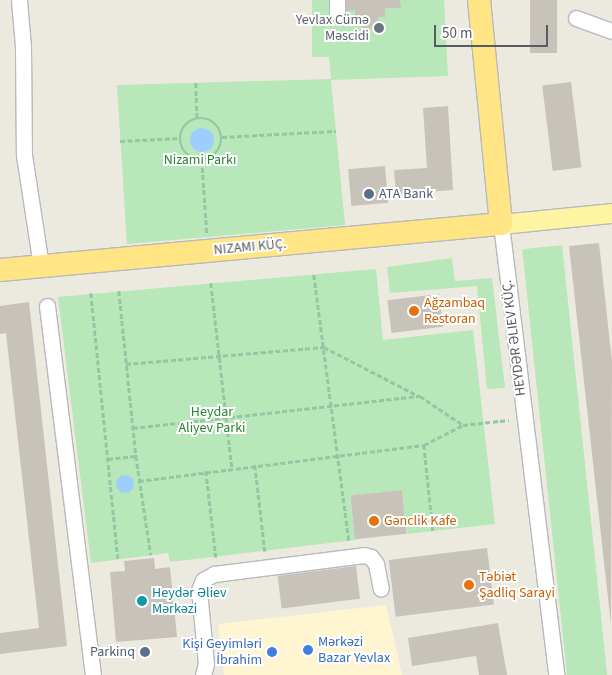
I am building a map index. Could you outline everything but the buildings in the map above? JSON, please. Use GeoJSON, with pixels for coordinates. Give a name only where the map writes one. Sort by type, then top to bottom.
{"type":"FeatureCollection","features":[{"type":"Feature","properties":{"kind":"highway","name":"HEYDƏR ƏLIEV KÜÇ."},"geometry":{"type":"LineString","coordinates":[[479,0],[501,224]]}},
{"type":"Feature","properties":{"kind":"highway","name":"NIZAMI KÜÇ."},"geometry":{"type":"LineString","coordinates":[[0,270],[501,224]]}},
{"type":"Feature","properties":{"kind":"main road"},"geometry":{"type":"LineString","coordinates":[[501,224],[612,213]]}},
{"type":"Feature","properties":{"kind":"street"},"geometry":{"type":"LineString","coordinates":[[19,0],[23,47],[24,155],[41,266]]}},
{"type":"Feature","properties":{"kind":"street"},"geometry":{"type":"LineString","coordinates":[[576,18],[612,31]]}},
{"type":"Feature","properties":{"kind":"street","name":"HEYDƏR ƏLIEV KÜÇ."},"geometry":{"type":"LineString","coordinates":[[501,224],[523,419],[556,675]]}},
{"type":"Feature","properties":{"kind":"street"},"geometry":{"type":"LineString","coordinates":[[47,306],[93,675]]}},
{"type":"Feature","properties":{"kind":"street"},"geometry":{"type":"LineString","coordinates":[[203,675],[206,664],[198,590],[203,580],[214,574],[364,555],[371,557],[376,564],[380,589]]}},
{"type":"Feature","properties":{"kind":"path"},"geometry":{"type":"LineString","coordinates":[[196,83],[197,118]]}},
{"type":"Feature","properties":{"kind":"path"},"geometry":{"type":"LineString","coordinates":[[197,118],[211,120],[220,130],[222,136],[222,144],[215,156],[202,160],[195,160],[183,151],[180,138],[185,125],[197,118]]}},
{"type":"Feature","properties":{"kind":"path"},"geometry":{"type":"LineString","coordinates":[[222,136],[336,130]]}},
{"type":"Feature","properties":{"kind":"path"},"geometry":{"type":"LineString","coordinates":[[120,141],[180,138]]}},
{"type":"Feature","properties":{"kind":"path"},"geometry":{"type":"LineString","coordinates":[[202,160],[208,237]]}},
{"type":"Feature","properties":{"kind":"path"},"geometry":{"type":"LineString","coordinates":[[314,275],[350,550]]}},
{"type":"Feature","properties":{"kind":"path"},"geometry":{"type":"LineString","coordinates":[[211,283],[232,468]]}},
{"type":"Feature","properties":{"kind":"path"},"geometry":{"type":"LineString","coordinates":[[119,290],[139,481],[151,555]]}},
{"type":"Feature","properties":{"kind":"path"},"geometry":{"type":"LineString","coordinates":[[91,293],[118,559]]}},
{"type":"Feature","properties":{"kind":"path"},"geometry":{"type":"LineString","coordinates":[[126,364],[324,347],[420,396],[463,425]]}},
{"type":"Feature","properties":{"kind":"path"},"geometry":{"type":"LineString","coordinates":[[133,428],[420,396]]}},
{"type":"Feature","properties":{"kind":"path"},"geometry":{"type":"LineString","coordinates":[[139,481],[206,471],[424,445],[463,425],[523,419]]}},
{"type":"Feature","properties":{"kind":"path"},"geometry":{"type":"LineString","coordinates":[[424,445],[433,531]]}},
{"type":"Feature","properties":{"kind":"path"},"geometry":{"type":"LineString","coordinates":[[108,459],[136,456]]}},
{"type":"Feature","properties":{"kind":"path"},"geometry":{"type":"LineString","coordinates":[[255,465],[265,551]]}},
{"type":"Feature","properties":{"kind":"path"},"geometry":{"type":"LineString","coordinates":[[206,471],[216,557]]}},
{"type":"Feature","properties":{"kind":"shaded area","name":"Mərkəzi Bazar Yevlax"},"geometry":{"type":"Polygon","coordinates":[[[386,605],[402,675],[224,675],[218,624],[386,605]]]}},
{"type":"Feature","properties":{"kind":"green space","name":"Nizami Parkı"},"geometry":{"type":"Polygon","coordinates":[[[312,0],[444,0],[448,76],[331,80],[345,225],[127,244],[117,85],[331,79],[329,57],[312,57],[312,0]]]}},
{"type":"Feature","properties":{"kind":"green space"},"geometry":{"type":"Polygon","coordinates":[[[562,245],[607,675],[567,675],[522,249],[562,245]]]}},
{"type":"Feature","properties":{"kind":"green space"},"geometry":{"type":"Polygon","coordinates":[[[452,258],[455,281],[492,278],[505,388],[487,389],[477,286],[390,293],[387,267],[452,258]]]}},
{"type":"Feature","properties":{"kind":"green space","name":"Heydar Aliyev Parki"},"geometry":{"type":"Polygon","coordinates":[[[376,269],[383,340],[473,330],[495,524],[407,534],[402,490],[350,496],[355,540],[170,562],[168,553],[91,563],[58,297],[376,269]]]}},
{"type":"Feature","properties":{"kind":"water"},"geometry":{"type":"Polygon","coordinates":[[[202,128],[211,131],[214,140],[211,149],[202,152],[193,149],[190,140],[193,131],[202,128]]]}},
{"type":"Feature","properties":{"kind":"water"},"geometry":{"type":"Polygon","coordinates":[[[125,475],[131,478],[134,484],[131,490],[125,493],[119,490],[116,484],[119,478],[125,475]]]}},
{"type":"Feature","properties":{"kind":"place","name":"Yevlax Cümə Məscidi"},"geometry":{"type":"Point","coordinates":[379,28]}},
{"type":"Feature","properties":{"kind":"place","name":"ATA Bank"},"geometry":{"type":"Point","coordinates":[369,194]}},
{"type":"Feature","properties":{"kind":"place","name":"Ağzambaq Restoran"},"geometry":{"type":"Point","coordinates":[414,311]}},
{"type":"Feature","properties":{"kind":"place","name":"Gənclik Kafe"},"geometry":{"type":"Point","coordinates":[374,521]}},
{"type":"Feature","properties":{"kind":"place","name":"Təbiət Şadliq Sarayi"},"geometry":{"type":"Point","coordinates":[469,585]}},
{"type":"Feature","properties":{"kind":"place","name":"Heydər Əliev Mərkəzi"},"geometry":{"type":"Point","coordinates":[142,601]}},
{"type":"Feature","properties":{"kind":"place","name":"Mərkəzi Bazar Yevlax"},"geometry":{"type":"Point","coordinates":[308,650]}},
{"type":"Feature","properties":{"kind":"place","name":"Parkinq"},"geometry":{"type":"Point","coordinates":[145,652]}},
{"type":"Feature","properties":{"kind":"place","name":"Kişi Geyimləri İbrahim"},"geometry":{"type":"Point","coordinates":[272,652]}}]}
